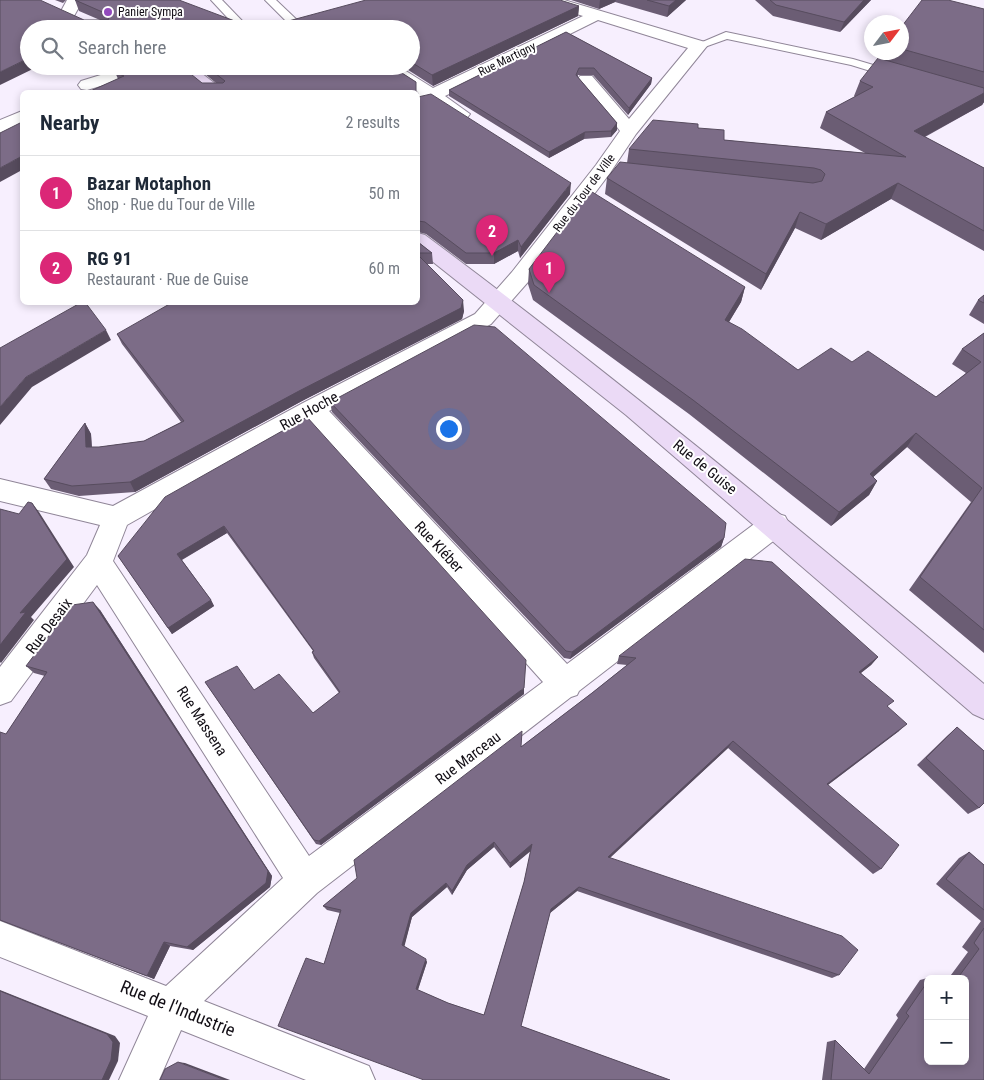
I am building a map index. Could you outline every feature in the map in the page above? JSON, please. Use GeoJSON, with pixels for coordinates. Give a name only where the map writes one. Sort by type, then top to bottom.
{"type":"FeatureCollection","features":[{"type":"Feature","properties":{"kind":"main road"},"geometry":{"type":"LineString","coordinates":[[53,7],[71,7],[85,20]]}},
{"type":"Feature","properties":{"kind":"main road"},"geometry":{"type":"LineString","coordinates":[[194,75],[215,90]]}},
{"type":"Feature","properties":{"kind":"main road","name":"Rue de Guise"},"geometry":{"type":"LineString","coordinates":[[420,242],[499,301],[775,524],[984,704]]}},
{"type":"Feature","properties":{"kind":"street"},"geometry":{"type":"LineString","coordinates":[[548,0],[699,46]]}},
{"type":"Feature","properties":{"kind":"street","name":"Rue Martigny"},"geometry":{"type":"LineString","coordinates":[[425,99],[597,15]]}},
{"type":"Feature","properties":{"kind":"street"},"geometry":{"type":"LineString","coordinates":[[300,20],[310,17]]}},
{"type":"Feature","properties":{"kind":"street","name":"Rue du Tour de Ville"},"geometry":{"type":"LineString","coordinates":[[499,301],[520,277],[603,169],[629,131],[699,46]]}},
{"type":"Feature","properties":{"kind":"street"},"geometry":{"type":"LineString","coordinates":[[87,85],[101,75]]}},
{"type":"Feature","properties":{"kind":"street"},"geometry":{"type":"LineString","coordinates":[[76,90],[120,75]]}},
{"type":"Feature","properties":{"kind":"street"},"geometry":{"type":"LineString","coordinates":[[397,75],[414,90]]}},
{"type":"Feature","properties":{"kind":"street"},"geometry":{"type":"LineString","coordinates":[[586,80],[608,103],[629,131]]}},
{"type":"Feature","properties":{"kind":"street"},"geometry":{"type":"LineString","coordinates":[[425,99],[474,122]]}},
{"type":"Feature","properties":{"kind":"street"},"geometry":{"type":"LineString","coordinates":[[0,127],[20,117]]}},
{"type":"Feature","properties":{"kind":"street"},"geometry":{"type":"LineString","coordinates":[[603,169],[623,171]]}},
{"type":"Feature","properties":{"kind":"street"},"geometry":{"type":"LineString","coordinates":[[566,180],[604,205]]}},
{"type":"Feature","properties":{"kind":"street","name":"Rue Hoche"},"geometry":{"type":"LineString","coordinates":[[116,518],[312,409],[483,319],[499,301]]}},
{"type":"Feature","properties":{"kind":"street","name":"Rue Kléber"},"geometry":{"type":"LineString","coordinates":[[312,409],[566,685]]}},
{"type":"Feature","properties":{"kind":"street"},"geometry":{"type":"LineString","coordinates":[[0,490],[116,518]]}},
{"type":"Feature","properties":{"kind":"street","name":"Rue Desaix"},"geometry":{"type":"LineString","coordinates":[[0,691],[98,562],[116,518]]}},
{"type":"Feature","properties":{"kind":"street","name":"Rue Marceau"},"geometry":{"type":"LineString","coordinates":[[172,1006],[305,881],[566,685],[775,524]]}},
{"type":"Feature","properties":{"kind":"street","name":"Rue Massena"},"geometry":{"type":"LineString","coordinates":[[98,562],[305,881]]}},
{"type":"Feature","properties":{"kind":"street","name":"Rue de l'Industrie"},"geometry":{"type":"LineString","coordinates":[[0,939],[355,1080]]}},
{"type":"Feature","properties":{"kind":"street"},"geometry":{"type":"LineString","coordinates":[[139,1080],[172,1006]]}},
{"type":"Feature","properties":{"kind":"lane"},"geometry":{"type":"LineString","coordinates":[[216,0],[236,20]]}},
{"type":"Feature","properties":{"kind":"lane"},"geometry":{"type":"LineString","coordinates":[[270,0],[283,20]]}},
{"type":"Feature","properties":{"kind":"lane"},"geometry":{"type":"LineString","coordinates":[[699,46],[726,35],[853,62],[900,76]]}},
{"type":"Feature","properties":{"kind":"building"},"geometry":{"type":"Polygon","coordinates":[[[0,0],[40,0],[84,20],[20,20],[20,62],[0,72],[0,0]]]}},
{"type":"Feature","properties":{"kind":"building"},"geometry":{"type":"Polygon","coordinates":[[[75,0],[179,0],[232,20],[107,20],[109,19],[107,14],[75,0]]]}},
{"type":"Feature","properties":{"kind":"building"},"geometry":{"type":"Polygon","coordinates":[[[366,0],[560,0],[579,6],[432,75],[420,68],[420,20],[292,20],[366,0]]]}},
{"type":"Feature","properties":{"kind":"building"},"geometry":{"type":"Polygon","coordinates":[[[647,0],[676,0],[669,6],[647,0]]]}},
{"type":"Feature","properties":{"kind":"building"},"geometry":{"type":"Polygon","coordinates":[[[770,0],[864,0],[844,22],[776,5],[770,0]]]}},
{"type":"Feature","properties":{"kind":"building"},"geometry":{"type":"Polygon","coordinates":[[[922,0],[948,0],[984,9],[984,72],[909,51],[909,17],[922,0]]]}},
{"type":"Feature","properties":{"kind":"building"},"geometry":{"type":"Polygon","coordinates":[[[566,32],[652,78],[629,108],[594,68],[579,68],[576,75],[617,123],[611,131],[585,132],[549,152],[449,90],[566,32]]]}},
{"type":"Feature","properties":{"kind":"building"},"geometry":{"type":"Polygon","coordinates":[[[876,60],[885,60],[984,88],[984,93],[914,131],[984,168],[984,231],[898,183],[826,224],[800,212],[766,274],[607,178],[620,162],[813,183],[822,181],[825,174],[821,170],[814,168],[629,149],[653,120],[698,124],[698,128],[724,130],[724,140],[906,157],[826,112],[873,87],[860,81],[876,60]]]}},
{"type":"Feature","properties":{"kind":"building"},"geometry":{"type":"Polygon","coordinates":[[[122,75],[192,75],[202,83],[223,83],[225,81],[217,75],[405,75],[416,82],[416,90],[92,90],[124,76],[122,75]]]}},
{"type":"Feature","properties":{"kind":"building"},"geometry":{"type":"Polygon","coordinates":[[[431,94],[571,183],[521,247],[518,240],[494,253],[466,253],[425,222],[420,221],[420,97],[431,94]]]}},
{"type":"Feature","properties":{"kind":"building"},"geometry":{"type":"Polygon","coordinates":[[[20,123],[20,157],[0,168],[0,133],[20,123]]]}},
{"type":"Feature","properties":{"kind":"building"},"geometry":{"type":"Polygon","coordinates":[[[589,190],[745,287],[725,320],[742,329],[798,370],[831,348],[852,362],[868,351],[936,397],[981,362],[962,349],[984,333],[984,630],[920,577],[982,488],[916,433],[870,474],[877,481],[839,512],[693,400],[534,285],[529,269],[589,190]]]}},
{"type":"Feature","properties":{"kind":"building"},"geometry":{"type":"Polygon","coordinates":[[[420,244],[432,253],[420,253],[420,244]]]}},
{"type":"Feature","properties":{"kind":"building"},"geometry":{"type":"Polygon","coordinates":[[[420,257],[463,300],[461,308],[299,391],[130,482],[72,486],[44,479],[85,423],[86,447],[99,447],[144,441],[184,421],[117,334],[168,305],[420,305],[420,257]]]}},
{"type":"Feature","properties":{"kind":"building"},"geometry":{"type":"Polygon","coordinates":[[[984,295],[984,303],[978,300],[984,295]]]}},
{"type":"Feature","properties":{"kind":"building"},"geometry":{"type":"Polygon","coordinates":[[[77,305],[87,305],[106,330],[26,377],[0,407],[0,348],[77,305]]]}},
{"type":"Feature","properties":{"kind":"building"},"geometry":{"type":"Polygon","coordinates":[[[474,325],[495,327],[726,523],[724,538],[572,652],[566,651],[330,402],[474,325]]]}},
{"type":"Feature","properties":{"kind":"building"},"geometry":{"type":"Polygon","coordinates":[[[307,417],[526,660],[524,688],[319,841],[314,840],[205,682],[237,666],[254,690],[279,674],[313,713],[340,692],[312,652],[314,651],[224,526],[177,554],[211,600],[168,628],[118,556],[165,497],[307,417]]]}},
{"type":"Feature","properties":{"kind":"building"},"geometry":{"type":"Polygon","coordinates":[[[28,502],[32,503],[67,559],[20,613],[26,612],[0,645],[0,509],[19,514],[28,502]]]}},
{"type":"Feature","properties":{"kind":"building"},"geometry":{"type":"Polygon","coordinates":[[[745,559],[772,562],[878,657],[859,672],[894,701],[887,706],[907,724],[827,784],[899,845],[881,869],[733,741],[608,857],[842,936],[858,950],[839,975],[579,887],[551,909],[521,1026],[670,1080],[424,1080],[278,1026],[306,958],[324,964],[341,910],[323,906],[357,878],[354,860],[522,731],[521,747],[636,658],[619,656],[745,559]],[[494,842],[467,865],[452,891],[446,883],[411,913],[402,945],[426,959],[416,989],[448,1003],[484,1015],[524,882],[532,844],[510,863],[494,842]]]}},
{"type":"Feature","properties":{"kind":"building"},"geometry":{"type":"Polygon","coordinates":[[[93,602],[268,871],[266,883],[187,947],[164,942],[147,976],[0,920],[0,732],[6,734],[47,672],[26,666],[72,605],[93,602]]]}},
{"type":"Feature","properties":{"kind":"building"},"geometry":{"type":"Polygon","coordinates":[[[957,727],[984,751],[984,803],[979,808],[926,758],[957,727]]]}},
{"type":"Feature","properties":{"kind":"building"},"geometry":{"type":"Polygon","coordinates":[[[969,852],[984,865],[984,910],[946,879],[969,852]]]}},
{"type":"Feature","properties":{"kind":"building"},"geometry":{"type":"Polygon","coordinates":[[[984,928],[984,1080],[831,1080],[835,1040],[869,1074],[909,1016],[906,1013],[924,987],[924,1065],[969,1065],[969,975],[960,975],[979,949],[974,943],[984,928]]]}},
{"type":"Feature","properties":{"kind":"building"},"geometry":{"type":"Polygon","coordinates":[[[0,991],[107,1034],[113,1042],[111,1060],[102,1080],[0,1080],[0,991]]]}},
{"type":"Feature","properties":{"kind":"building"},"geometry":{"type":"Polygon","coordinates":[[[178,1062],[225,1080],[160,1080],[165,1069],[178,1062]]]}},
{"type":"Feature","properties":{"kind":"place","name":"Panier Sympa"},"geometry":{"type":"Point","coordinates":[108,12]}},
{"type":"Feature","properties":{"kind":"place","name":"RG 91"},"geometry":{"type":"Point","coordinates":[492,256]}},
{"type":"Feature","properties":{"kind":"place","name":"Bazar Motaphon"},"geometry":{"type":"Point","coordinates":[549,293]}}]}
